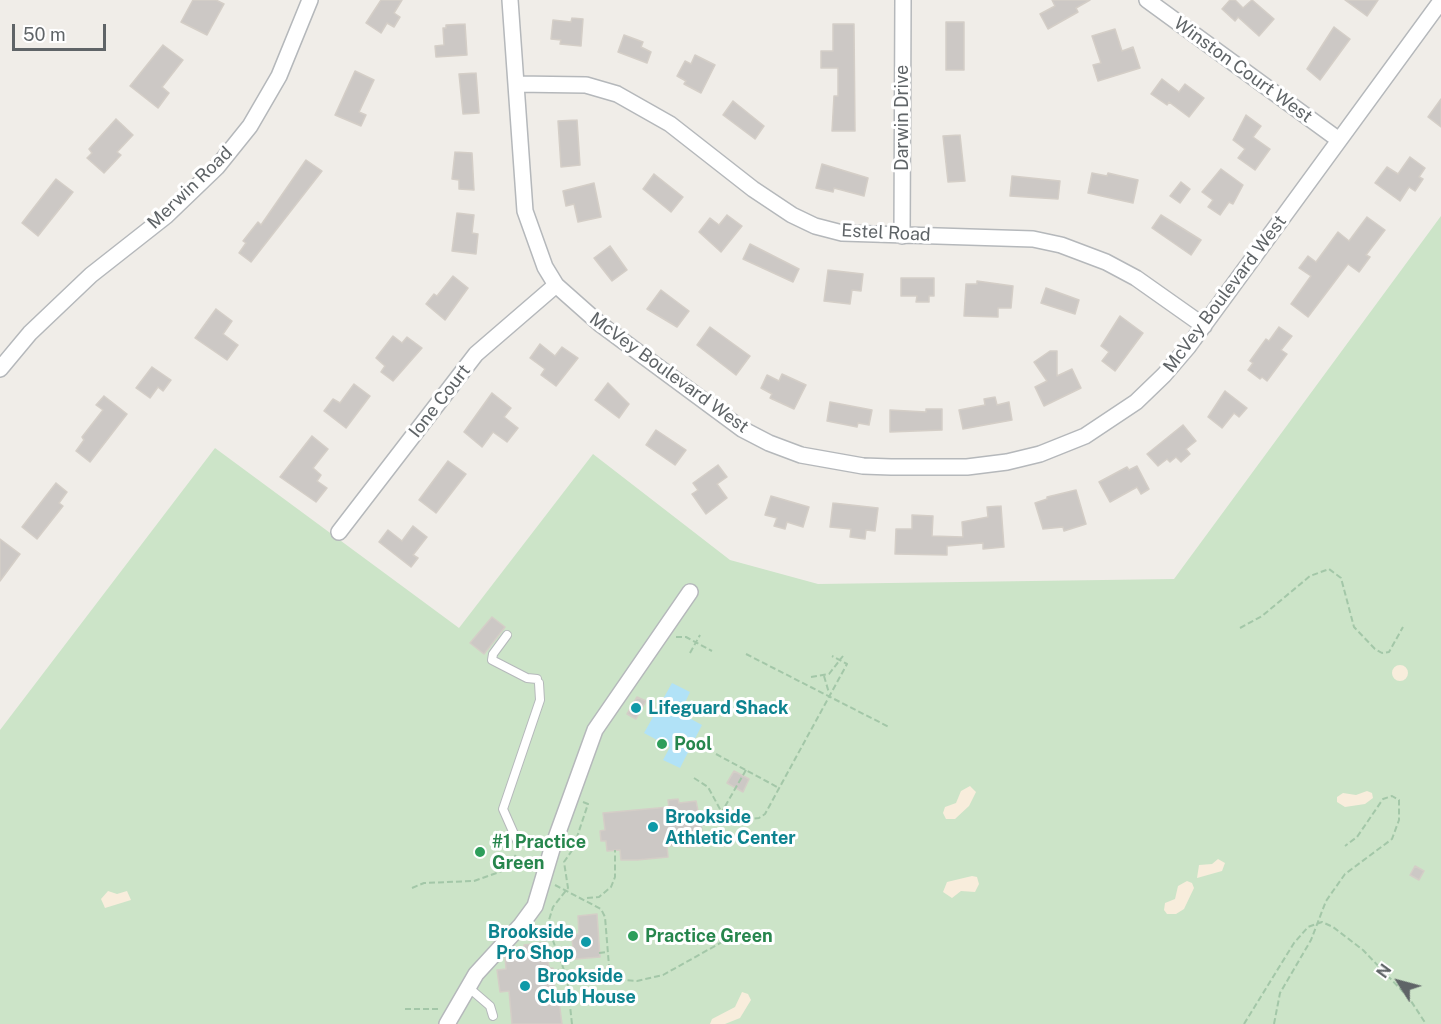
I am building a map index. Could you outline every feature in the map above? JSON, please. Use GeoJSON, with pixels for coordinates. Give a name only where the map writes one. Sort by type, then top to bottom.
{"type":"FeatureCollection","features":[{"type":"Feature","properties":{"kind":"street","name":"Merwin Road"},"geometry":{"type":"LineString","coordinates":[[0,369],[30,333],[91,275],[166,216],[217,167],[250,126],[273,86],[310,0]]}},
{"type":"Feature","properties":{"kind":"street","name":"McVey Boulevard West"},"geometry":{"type":"LineString","coordinates":[[510,0],[525,211],[545,267],[556,285],[600,324],[742,429],[769,443],[801,455],[863,466],[967,467],[1007,462],[1062,447],[1109,421],[1136,402],[1164,375],[1204,326],[1441,1]]}},
{"type":"Feature","properties":{"kind":"street","name":"Darwin Drive"},"geometry":{"type":"LineString","coordinates":[[902,236],[903,0]]}},
{"type":"Feature","properties":{"kind":"street","name":"Winston Court West"},"geometry":{"type":"LineString","coordinates":[[1147,0],[1339,140]]}},
{"type":"Feature","properties":{"kind":"street","name":"Estel Road"},"geometry":{"type":"LineString","coordinates":[[516,84],[586,85],[617,94],[670,124],[753,189],[815,226],[842,232],[902,236],[1033,239],[1061,246],[1106,262],[1136,278],[1204,326]]}},
{"type":"Feature","properties":{"kind":"street","name":"Ione Court"},"geometry":{"type":"LineString","coordinates":[[339,532],[476,354],[556,285]]}},
{"type":"Feature","properties":{"kind":"street"},"geometry":{"type":"LineString","coordinates":[[449,1018],[467,986],[483,964],[523,923],[537,901],[598,724],[690,592]]}},
{"type":"Feature","properties":{"kind":"lane"},"geometry":{"type":"LineString","coordinates":[[507,635],[493,654],[492,660],[527,678],[538,681],[540,700],[503,808],[518,843]]}},
{"type":"Feature","properties":{"kind":"lane"},"geometry":{"type":"LineString","coordinates":[[467,986],[488,1004],[493,1016]]}},
{"type":"Feature","properties":{"kind":"path"},"geometry":{"type":"LineString","coordinates":[[1240,628],[1262,616],[1310,576],[1329,569],[1341,578],[1354,627],[1375,650],[1382,653],[1389,652],[1403,627]]}},
{"type":"Feature","properties":{"kind":"path"},"geometry":{"type":"LineString","coordinates":[[690,653],[700,635]]}},
{"type":"Feature","properties":{"kind":"path"},"geometry":{"type":"LineString","coordinates":[[746,654],[889,727]]}},
{"type":"Feature","properties":{"kind":"path"},"geometry":{"type":"LineString","coordinates":[[701,825],[762,817],[846,664],[831,656]]}},
{"type":"Feature","properties":{"kind":"path"},"geometry":{"type":"LineString","coordinates":[[811,677],[824,676],[834,670],[843,656]]}},
{"type":"Feature","properties":{"kind":"path"},"geometry":{"type":"LineString","coordinates":[[824,676],[829,695]]}},
{"type":"Feature","properties":{"kind":"path"},"geometry":{"type":"LineString","coordinates":[[716,754],[779,788]]}},
{"type":"Feature","properties":{"kind":"path"},"geometry":{"type":"LineString","coordinates":[[716,823],[746,770]]}},
{"type":"Feature","properties":{"kind":"path"},"geometry":{"type":"LineString","coordinates":[[694,778],[708,788],[721,813]]}},
{"type":"Feature","properties":{"kind":"path"},"geometry":{"type":"LineString","coordinates":[[1274,1024],[1280,993],[1311,940],[1326,901],[1342,877],[1392,839],[1399,820],[1399,800],[1392,796],[1383,799],[1357,837],[1345,846]]}},
{"type":"Feature","properties":{"kind":"path"},"geometry":{"type":"LineString","coordinates":[[572,1024],[568,985],[552,939],[550,915],[567,891],[569,882],[564,862],[573,849],[588,804],[578,800]]}},
{"type":"Feature","properties":{"kind":"path"},"geometry":{"type":"LineString","coordinates":[[412,888],[424,883],[468,882],[502,871],[514,859],[518,843]]}},
{"type":"Feature","properties":{"kind":"path"},"geometry":{"type":"LineString","coordinates":[[582,897],[598,897],[611,887],[615,877],[615,850]]}},
{"type":"Feature","properties":{"kind":"path"},"geometry":{"type":"LineString","coordinates":[[543,879],[596,904],[603,910],[610,970],[616,977],[629,981],[647,980],[669,973],[740,932]]}},
{"type":"Feature","properties":{"kind":"path"},"geometry":{"type":"LineString","coordinates":[[1244,1024],[1290,949],[1305,929],[1317,922],[1333,927],[1363,950],[1409,999],[1426,1024]]}},
{"type":"Feature","properties":{"kind":"path"},"geometry":{"type":"LineString","coordinates":[[523,923],[552,939]]}},
{"type":"Feature","properties":{"kind":"path"},"geometry":{"type":"LineString","coordinates":[[599,953],[607,952]]}},
{"type":"Feature","properties":{"kind":"path"},"geometry":{"type":"LineString","coordinates":[[548,960],[574,956]]}},
{"type":"Feature","properties":{"kind":"path"},"geometry":{"type":"LineString","coordinates":[[553,971],[564,969]]}},
{"type":"Feature","properties":{"kind":"path"},"geometry":{"type":"LineString","coordinates":[[405,1010],[436,1008],[449,1018]]}},
{"type":"Feature","properties":{"kind":"green space"},"geometry":{"type":"Polygon","coordinates":[[[1441,216],[1441,1024],[0,1024],[0,730],[215,448],[459,628],[593,454],[730,560],[818,584],[1174,579],[1441,216]]]}},
{"type":"Feature","properties":{"kind":"sand"},"geometry":{"type":"Polygon","coordinates":[[[1400,665],[1406,667],[1408,673],[1406,679],[1400,681],[1394,679],[1392,673],[1394,667],[1400,665]]]}},
{"type":"Feature","properties":{"kind":"sand"},"geometry":{"type":"Polygon","coordinates":[[[970,786],[976,792],[969,806],[955,819],[946,819],[943,813],[945,807],[956,803],[961,791],[970,786]]]}},
{"type":"Feature","properties":{"kind":"sand"},"geometry":{"type":"Polygon","coordinates":[[[1367,791],[1372,793],[1373,798],[1365,804],[1345,807],[1337,802],[1337,797],[1343,793],[1356,795],[1367,791]]]}},
{"type":"Feature","properties":{"kind":"sand"},"geometry":{"type":"Polygon","coordinates":[[[1218,859],[1225,863],[1222,871],[1197,878],[1199,865],[1212,864],[1218,859]]]}},
{"type":"Feature","properties":{"kind":"sand"},"geometry":{"type":"Polygon","coordinates":[[[972,876],[977,877],[979,884],[975,892],[961,891],[952,898],[943,892],[947,882],[972,876]]]}},
{"type":"Feature","properties":{"kind":"sand"},"geometry":{"type":"Polygon","coordinates":[[[1187,881],[1192,883],[1194,888],[1184,909],[1176,914],[1167,914],[1164,910],[1165,903],[1175,899],[1178,886],[1187,881]]]}},
{"type":"Feature","properties":{"kind":"sand"},"geometry":{"type":"Polygon","coordinates":[[[108,891],[117,894],[127,891],[131,900],[105,908],[101,899],[108,891]]]}},
{"type":"Feature","properties":{"kind":"sand"},"geometry":{"type":"Polygon","coordinates":[[[742,992],[748,994],[751,1000],[740,1018],[725,1024],[710,1024],[712,1019],[735,1007],[742,992]]]}},
{"type":"Feature","properties":{"kind":"water"},"geometry":{"type":"Polygon","coordinates":[[[672,683],[690,692],[680,713],[702,725],[680,768],[663,760],[670,747],[644,733],[672,683]]]}},
{"type":"Feature","properties":{"kind":"building"},"geometry":{"type":"Polygon","coordinates":[[[193,0],[216,0],[224,4],[207,35],[181,22],[193,0]]]}},
{"type":"Feature","properties":{"kind":"building"},"geometry":{"type":"Polygon","coordinates":[[[381,0],[402,0],[394,13],[400,17],[394,27],[387,23],[381,33],[366,23],[381,0]]]}},
{"type":"Feature","properties":{"kind":"building"},"geometry":{"type":"Polygon","coordinates":[[[1052,0],[1090,0],[1076,8],[1078,12],[1048,29],[1040,14],[1055,6],[1052,0]]]}},
{"type":"Feature","properties":{"kind":"building"},"geometry":{"type":"Polygon","coordinates":[[[1230,0],[1235,0],[1243,8],[1252,0],[1274,19],[1259,36],[1238,17],[1235,21],[1222,9],[1230,0]]]}},
{"type":"Feature","properties":{"kind":"building"},"geometry":{"type":"Polygon","coordinates":[[[1345,0],[1378,0],[1367,16],[1345,0]]]}},
{"type":"Feature","properties":{"kind":"building"},"geometry":{"type":"Polygon","coordinates":[[[572,18],[583,19],[581,46],[560,44],[561,40],[551,39],[553,20],[571,22],[572,18]]]}},
{"type":"Feature","properties":{"kind":"building"},"geometry":{"type":"Polygon","coordinates":[[[946,22],[964,22],[964,70],[946,70],[946,22]]]}},
{"type":"Feature","properties":{"kind":"building"},"geometry":{"type":"Polygon","coordinates":[[[465,24],[467,55],[436,57],[435,46],[444,45],[443,28],[446,28],[446,25],[465,24]]]}},
{"type":"Feature","properties":{"kind":"building"},"geometry":{"type":"Polygon","coordinates":[[[833,24],[854,24],[855,131],[832,131],[834,96],[838,96],[838,68],[821,68],[821,51],[833,51],[833,24]]]}},
{"type":"Feature","properties":{"kind":"building"},"geometry":{"type":"Polygon","coordinates":[[[1334,27],[1350,39],[1320,80],[1307,69],[1334,27]]]}},
{"type":"Feature","properties":{"kind":"building"},"geometry":{"type":"Polygon","coordinates":[[[1115,29],[1122,51],[1133,47],[1140,68],[1098,81],[1093,65],[1101,63],[1092,36],[1115,29]]]}},
{"type":"Feature","properties":{"kind":"building"},"geometry":{"type":"Polygon","coordinates":[[[624,35],[643,42],[641,47],[651,52],[647,63],[618,52],[624,35]]]}},
{"type":"Feature","properties":{"kind":"building"},"geometry":{"type":"Polygon","coordinates":[[[163,45],[183,60],[162,87],[169,93],[158,108],[130,86],[163,45]]]}},
{"type":"Feature","properties":{"kind":"building"},"geometry":{"type":"Polygon","coordinates":[[[695,55],[715,65],[701,93],[684,84],[686,81],[677,76],[685,61],[691,64],[695,55]]]}},
{"type":"Feature","properties":{"kind":"building"},"geometry":{"type":"Polygon","coordinates":[[[355,71],[374,80],[359,112],[366,115],[361,126],[335,115],[355,71]]]}},
{"type":"Feature","properties":{"kind":"building"},"geometry":{"type":"Polygon","coordinates":[[[476,73],[479,113],[463,114],[459,74],[476,73]]]}},
{"type":"Feature","properties":{"kind":"building"},"geometry":{"type":"Polygon","coordinates":[[[1162,79],[1179,92],[1185,84],[1204,98],[1189,117],[1169,102],[1167,105],[1151,94],[1162,79]]]}},
{"type":"Feature","properties":{"kind":"building"},"geometry":{"type":"Polygon","coordinates":[[[1441,99],[1441,127],[1428,117],[1441,99]]]}},
{"type":"Feature","properties":{"kind":"building"},"geometry":{"type":"Polygon","coordinates":[[[733,101],[764,126],[755,139],[723,115],[733,101]]]}},
{"type":"Feature","properties":{"kind":"building"},"geometry":{"type":"Polygon","coordinates":[[[1246,115],[1261,126],[1253,137],[1270,149],[1255,170],[1238,158],[1245,149],[1233,140],[1246,115]]]}},
{"type":"Feature","properties":{"kind":"building"},"geometry":{"type":"Polygon","coordinates":[[[116,119],[133,135],[117,152],[121,155],[104,173],[87,158],[92,153],[89,149],[116,119]]]}},
{"type":"Feature","properties":{"kind":"building"},"geometry":{"type":"Polygon","coordinates":[[[577,120],[580,165],[561,167],[558,121],[577,120]]]}},
{"type":"Feature","properties":{"kind":"building"},"geometry":{"type":"Polygon","coordinates":[[[960,135],[965,181],[948,182],[943,136],[960,135]]]}},
{"type":"Feature","properties":{"kind":"building"},"geometry":{"type":"Polygon","coordinates":[[[455,152],[472,153],[474,190],[459,189],[459,180],[452,179],[455,152]]]}},
{"type":"Feature","properties":{"kind":"building"},"geometry":{"type":"Polygon","coordinates":[[[1410,157],[1425,168],[1419,177],[1423,179],[1415,191],[1409,187],[1400,201],[1375,183],[1387,167],[1398,174],[1410,157]]]}},
{"type":"Feature","properties":{"kind":"building"},"geometry":{"type":"Polygon","coordinates":[[[306,160],[322,171],[251,262],[239,253],[246,243],[243,241],[258,222],[261,225],[306,160]]]}},
{"type":"Feature","properties":{"kind":"building"},"geometry":{"type":"Polygon","coordinates":[[[822,164],[868,178],[864,196],[834,188],[833,192],[816,188],[822,164]]]}},
{"type":"Feature","properties":{"kind":"building"},"geometry":{"type":"Polygon","coordinates":[[[1221,169],[1243,185],[1233,204],[1229,202],[1220,215],[1208,207],[1213,200],[1202,192],[1221,169]]]}},
{"type":"Feature","properties":{"kind":"building"},"geometry":{"type":"Polygon","coordinates":[[[1092,173],[1107,176],[1108,173],[1138,180],[1133,203],[1088,193],[1092,173]]]}},
{"type":"Feature","properties":{"kind":"building"},"geometry":{"type":"Polygon","coordinates":[[[654,174],[683,197],[671,212],[643,189],[654,174]]]}},
{"type":"Feature","properties":{"kind":"building"},"geometry":{"type":"Polygon","coordinates":[[[1012,176],[1060,181],[1058,199],[1010,196],[1012,176]]]}},
{"type":"Feature","properties":{"kind":"building"},"geometry":{"type":"Polygon","coordinates":[[[56,179],[73,192],[38,236],[22,223],[56,179]]]}},
{"type":"Feature","properties":{"kind":"building"},"geometry":{"type":"Polygon","coordinates":[[[1181,182],[1190,189],[1180,203],[1170,196],[1181,182]]]}},
{"type":"Feature","properties":{"kind":"building"},"geometry":{"type":"Polygon","coordinates":[[[594,183],[601,217],[578,222],[574,204],[566,206],[563,191],[594,183]]]}},
{"type":"Feature","properties":{"kind":"building"},"geometry":{"type":"Polygon","coordinates":[[[457,213],[474,215],[472,233],[478,234],[476,254],[452,251],[457,213]]]}},
{"type":"Feature","properties":{"kind":"building"},"geometry":{"type":"Polygon","coordinates":[[[727,215],[742,226],[721,252],[699,232],[710,218],[719,225],[727,215]]]}},
{"type":"Feature","properties":{"kind":"building"},"geometry":{"type":"Polygon","coordinates":[[[1161,215],[1201,240],[1191,255],[1152,228],[1161,215]]]}},
{"type":"Feature","properties":{"kind":"building"},"geometry":{"type":"Polygon","coordinates":[[[1367,217],[1385,230],[1366,255],[1370,257],[1359,272],[1348,264],[1308,317],[1291,304],[1311,276],[1299,268],[1308,256],[1316,262],[1338,232],[1349,241],[1367,217]]]}},
{"type":"Feature","properties":{"kind":"building"},"geometry":{"type":"Polygon","coordinates":[[[750,244],[799,269],[793,282],[743,259],[750,244]]]}},
{"type":"Feature","properties":{"kind":"building"},"geometry":{"type":"Polygon","coordinates":[[[610,246],[627,270],[612,281],[594,258],[610,246]]]}},
{"type":"Feature","properties":{"kind":"building"},"geometry":{"type":"Polygon","coordinates":[[[828,270],[863,274],[861,291],[852,290],[850,304],[824,301],[828,270]]]}},
{"type":"Feature","properties":{"kind":"building"},"geometry":{"type":"Polygon","coordinates":[[[453,276],[468,288],[445,320],[426,304],[434,294],[437,296],[453,276]]]}},
{"type":"Feature","properties":{"kind":"building"},"geometry":{"type":"Polygon","coordinates":[[[901,278],[934,278],[934,296],[929,296],[929,302],[916,302],[917,296],[901,296],[901,278]]]}},
{"type":"Feature","properties":{"kind":"building"},"geometry":{"type":"Polygon","coordinates":[[[977,281],[1013,286],[1011,308],[998,308],[998,317],[964,316],[966,284],[977,284],[977,281]]]}},
{"type":"Feature","properties":{"kind":"building"},"geometry":{"type":"Polygon","coordinates":[[[1046,288],[1079,300],[1075,314],[1041,303],[1046,288]]]}},
{"type":"Feature","properties":{"kind":"building"},"geometry":{"type":"Polygon","coordinates":[[[661,290],[689,311],[677,327],[647,309],[661,290]]]}},
{"type":"Feature","properties":{"kind":"building"},"geometry":{"type":"Polygon","coordinates":[[[216,309],[232,321],[223,334],[238,345],[227,360],[195,338],[216,309]]]}},
{"type":"Feature","properties":{"kind":"building"},"geometry":{"type":"Polygon","coordinates":[[[1120,316],[1143,333],[1115,371],[1102,361],[1109,352],[1101,346],[1120,316]]]}},
{"type":"Feature","properties":{"kind":"building"},"geometry":{"type":"Polygon","coordinates":[[[710,327],[750,356],[736,375],[697,345],[710,327]]]}},
{"type":"Feature","properties":{"kind":"building"},"geometry":{"type":"Polygon","coordinates":[[[1279,327],[1292,336],[1281,350],[1287,354],[1267,381],[1262,377],[1260,379],[1248,370],[1253,363],[1250,361],[1266,339],[1269,341],[1279,327]]]}},
{"type":"Feature","properties":{"kind":"building"},"geometry":{"type":"Polygon","coordinates":[[[393,336],[402,343],[407,337],[422,348],[393,381],[381,372],[385,366],[376,358],[393,336]]]}},
{"type":"Feature","properties":{"kind":"building"},"geometry":{"type":"Polygon","coordinates":[[[540,344],[555,356],[562,347],[578,358],[556,386],[541,375],[545,369],[530,358],[540,344]]]}},
{"type":"Feature","properties":{"kind":"building"},"geometry":{"type":"Polygon","coordinates":[[[1050,351],[1057,351],[1057,376],[1072,369],[1081,388],[1044,406],[1035,387],[1047,381],[1034,362],[1050,351]]]}},
{"type":"Feature","properties":{"kind":"building"},"geometry":{"type":"Polygon","coordinates":[[[152,367],[171,380],[163,391],[158,387],[150,398],[136,388],[152,367]]]}},
{"type":"Feature","properties":{"kind":"building"},"geometry":{"type":"Polygon","coordinates":[[[782,374],[806,385],[794,409],[770,398],[772,394],[761,388],[767,375],[779,381],[782,374]]]}},
{"type":"Feature","properties":{"kind":"building"},"geometry":{"type":"Polygon","coordinates":[[[608,383],[629,404],[619,418],[595,400],[608,383]]]}},
{"type":"Feature","properties":{"kind":"building"},"geometry":{"type":"Polygon","coordinates":[[[354,384],[370,396],[346,428],[324,411],[333,399],[340,403],[354,384]]]}},
{"type":"Feature","properties":{"kind":"building"},"geometry":{"type":"Polygon","coordinates":[[[1225,391],[1247,408],[1239,417],[1234,413],[1222,428],[1208,417],[1225,391]]]}},
{"type":"Feature","properties":{"kind":"building"},"geometry":{"type":"Polygon","coordinates":[[[492,393],[511,408],[504,417],[518,428],[507,442],[493,432],[482,447],[464,432],[492,393]]]}},
{"type":"Feature","properties":{"kind":"building"},"geometry":{"type":"Polygon","coordinates":[[[104,396],[127,414],[90,462],[76,451],[84,440],[82,437],[103,410],[96,405],[104,396]]]}},
{"type":"Feature","properties":{"kind":"building"},"geometry":{"type":"Polygon","coordinates":[[[995,397],[997,405],[1009,402],[1012,420],[963,429],[959,410],[985,405],[984,399],[995,397]]]}},
{"type":"Feature","properties":{"kind":"building"},"geometry":{"type":"Polygon","coordinates":[[[830,402],[872,410],[869,425],[858,423],[857,427],[827,421],[830,402]]]}},
{"type":"Feature","properties":{"kind":"building"},"geometry":{"type":"Polygon","coordinates":[[[926,409],[942,409],[942,430],[890,432],[890,410],[926,412],[926,409]]]}},
{"type":"Feature","properties":{"kind":"building"},"geometry":{"type":"Polygon","coordinates":[[[1183,425],[1196,441],[1186,449],[1190,454],[1181,462],[1176,457],[1170,462],[1167,459],[1158,466],[1147,454],[1183,425]]]}},
{"type":"Feature","properties":{"kind":"building"},"geometry":{"type":"Polygon","coordinates":[[[656,430],[686,450],[675,465],[646,445],[656,430]]]}},
{"type":"Feature","properties":{"kind":"building"},"geometry":{"type":"Polygon","coordinates":[[[312,436],[328,449],[313,468],[321,475],[317,481],[327,488],[316,502],[280,477],[312,436]]]}},
{"type":"Feature","properties":{"kind":"building"},"geometry":{"type":"Polygon","coordinates":[[[448,461],[466,474],[436,513],[419,500],[448,461]]]}},
{"type":"Feature","properties":{"kind":"building"},"geometry":{"type":"Polygon","coordinates":[[[718,465],[727,477],[717,484],[727,498],[706,514],[692,494],[698,490],[693,483],[718,465]]]}},
{"type":"Feature","properties":{"kind":"building"},"geometry":{"type":"Polygon","coordinates":[[[1137,466],[1149,489],[1141,494],[1137,487],[1110,502],[1099,482],[1127,467],[1129,470],[1137,466]]]}},
{"type":"Feature","properties":{"kind":"building"},"geometry":{"type":"Polygon","coordinates":[[[56,483],[67,492],[59,503],[63,506],[37,539],[22,527],[56,483]]]}},
{"type":"Feature","properties":{"kind":"building"},"geometry":{"type":"Polygon","coordinates":[[[1076,490],[1086,524],[1064,531],[1063,527],[1043,529],[1035,503],[1047,497],[1076,490]]]}},
{"type":"Feature","properties":{"kind":"building"},"geometry":{"type":"Polygon","coordinates":[[[771,496],[809,507],[803,527],[787,522],[785,529],[774,526],[777,518],[765,515],[771,496]]]}},
{"type":"Feature","properties":{"kind":"building"},"geometry":{"type":"Polygon","coordinates":[[[833,503],[878,508],[875,531],[866,530],[865,539],[850,537],[851,529],[830,527],[833,503]]]}},
{"type":"Feature","properties":{"kind":"building"},"geometry":{"type":"Polygon","coordinates":[[[1001,506],[1004,547],[983,549],[983,543],[947,546],[947,555],[895,554],[896,529],[912,529],[912,515],[933,516],[932,536],[963,537],[962,522],[988,517],[987,507],[1001,506]]]}},
{"type":"Feature","properties":{"kind":"building"},"geometry":{"type":"Polygon","coordinates":[[[413,526],[427,537],[413,555],[418,558],[411,567],[379,542],[388,530],[402,541],[413,526]]]}},
{"type":"Feature","properties":{"kind":"building"},"geometry":{"type":"Polygon","coordinates":[[[0,539],[20,554],[0,581],[0,539]]]}},
{"type":"Feature","properties":{"kind":"building"},"geometry":{"type":"Polygon","coordinates":[[[492,617],[505,627],[484,654],[470,643],[492,617]]]}},
{"type":"Feature","properties":{"kind":"building","name":"Lifeguard Shack"},"geometry":{"type":"Polygon","coordinates":[[[637,697],[646,701],[636,719],[627,714],[637,697]]]}},
{"type":"Feature","properties":{"kind":"building"},"geometry":{"type":"Polygon","coordinates":[[[734,771],[749,779],[743,792],[727,783],[734,771]]]}},
{"type":"Feature","properties":{"kind":"building","name":"Brookside Athletic Center"},"geometry":{"type":"Polygon","coordinates":[[[678,799],[679,803],[696,801],[702,830],[696,831],[698,846],[687,847],[687,844],[667,846],[668,857],[637,860],[621,860],[620,850],[607,851],[606,841],[601,841],[600,831],[605,830],[603,813],[669,807],[668,800],[678,799]]]}},
{"type":"Feature","properties":{"kind":"building"},"geometry":{"type":"Polygon","coordinates":[[[1415,866],[1424,871],[1419,880],[1410,875],[1415,866]]]}},
{"type":"Feature","properties":{"kind":"building","name":"Brookside Pro Shop"},"geometry":{"type":"Polygon","coordinates":[[[597,914],[600,957],[575,959],[571,934],[579,934],[578,916],[597,914]]]}},
{"type":"Feature","properties":{"kind":"building","name":"Brookside Club House"},"geometry":{"type":"Polygon","coordinates":[[[546,942],[549,968],[553,968],[556,1002],[559,1001],[562,1024],[512,1024],[509,991],[500,992],[497,970],[506,969],[505,957],[517,956],[516,952],[525,951],[524,945],[546,942]]]}},
{"type":"Feature","properties":{"kind":"place","name":"Lifeguard Shack"},"geometry":{"type":"Point","coordinates":[636,708]}},
{"type":"Feature","properties":{"kind":"place","name":"Pool"},"geometry":{"type":"Point","coordinates":[662,744]}},
{"type":"Feature","properties":{"kind":"place","name":"Brookside Athletic Center"},"geometry":{"type":"Point","coordinates":[653,827]}},
{"type":"Feature","properties":{"kind":"place","name":"#1 Practice Green"},"geometry":{"type":"Point","coordinates":[480,852]}},
{"type":"Feature","properties":{"kind":"place","name":"Practice Green"},"geometry":{"type":"Point","coordinates":[633,936]}},
{"type":"Feature","properties":{"kind":"place","name":"Brookside Pro Shop"},"geometry":{"type":"Point","coordinates":[586,942]}},
{"type":"Feature","properties":{"kind":"place","name":"Brookside Club House"},"geometry":{"type":"Point","coordinates":[525,986]}}]}
